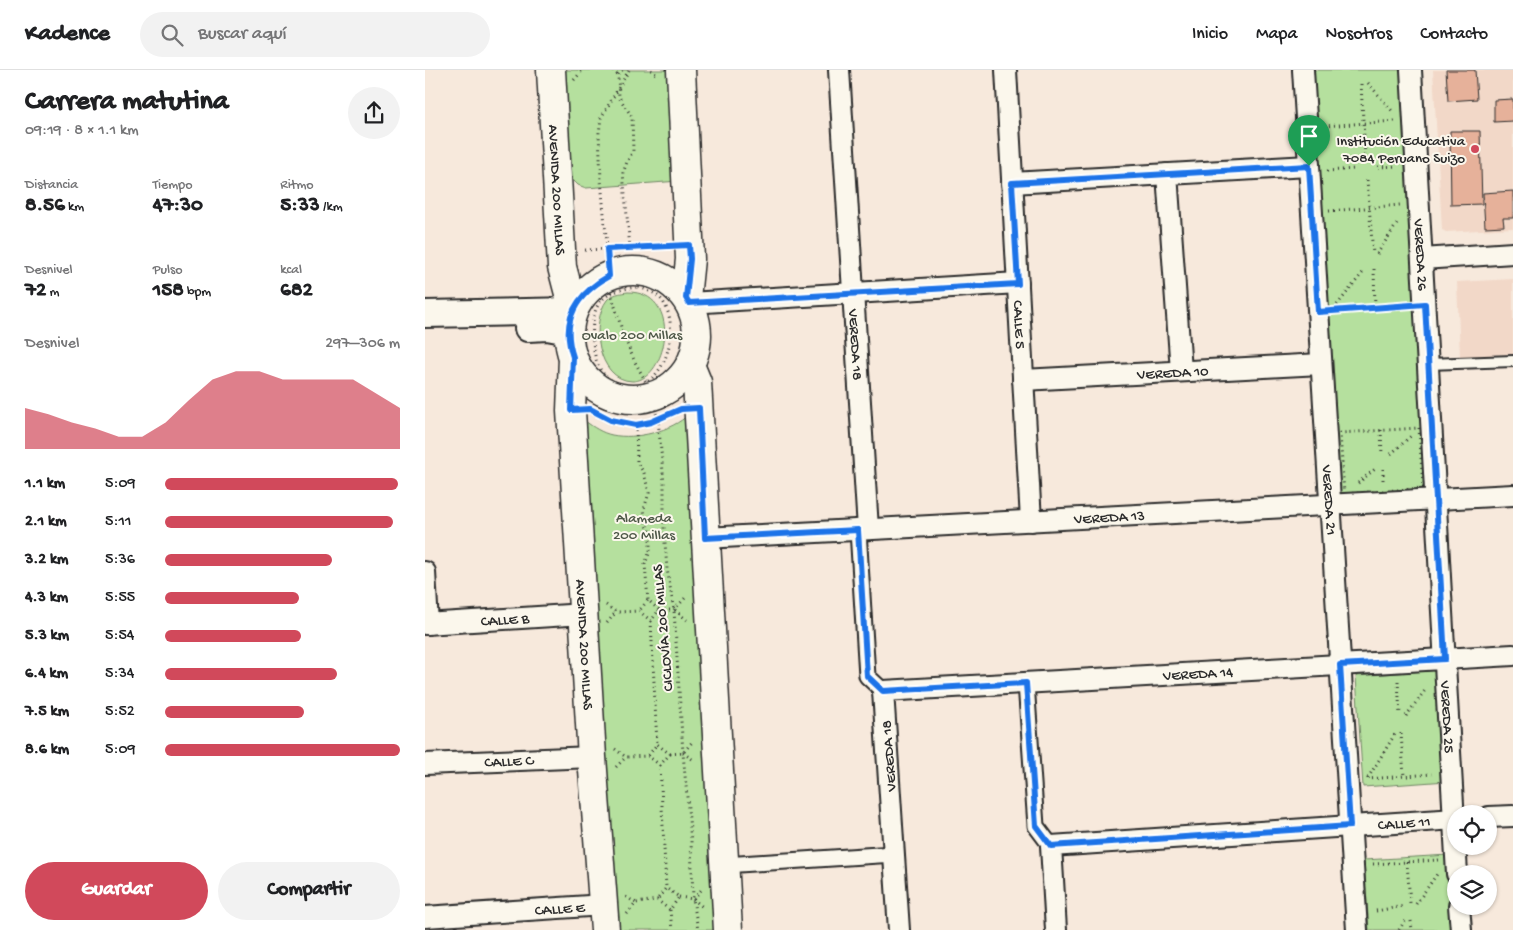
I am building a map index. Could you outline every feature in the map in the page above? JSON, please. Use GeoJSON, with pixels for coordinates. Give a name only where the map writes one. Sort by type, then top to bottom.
{"type":"FeatureCollection","features":[{"type":"Feature","properties":{"kind":"main road","name":"AVENIDA 200 MILLAS"},"geometry":{"type":"LineString","coordinates":[[551,70],[562,267],[571,327],[571,410],[592,744],[611,917]]}},
{"type":"Feature","properties":{"kind":"main road"},"geometry":{"type":"LineString","coordinates":[[681,70],[690,259],[687,300]]}},
{"type":"Feature","properties":{"kind":"main road"},"geometry":{"type":"LineString","coordinates":[[624,271],[642,271],[659,276],[674,285],[687,300],[694,313],[697,331],[696,348],[690,365],[680,379],[652,399],[633,400],[615,398],[599,390],[586,380],[576,365],[571,327],[578,300],[593,285],[610,284],[624,271]]}},
{"type":"Feature","properties":{"kind":"main road"},"geometry":{"type":"LineString","coordinates":[[690,365],[697,382],[699,408],[728,930]]}},
{"type":"Feature","properties":{"kind":"street","name":"VEREDA 18"},"geometry":{"type":"LineString","coordinates":[[839,70],[853,293],[867,676],[883,691],[899,930]]}},
{"type":"Feature","properties":{"kind":"street","name":"CALLE 5"},"geometry":{"type":"LineString","coordinates":[[1006,70],[1031,520]]}},
{"type":"Feature","properties":{"kind":"street","name":"VEREDA 21"},"geometry":{"type":"LineString","coordinates":[[1303,70],[1307,128],[1316,168],[1312,213],[1357,930]]}},
{"type":"Feature","properties":{"kind":"street","name":"VEREDA 26"},"geometry":{"type":"LineString","coordinates":[[1411,70],[1407,120],[1419,204],[1436,500]]}},
{"type":"Feature","properties":{"kind":"street"},"geometry":{"type":"LineString","coordinates":[[1012,183],[1316,168]]}},
{"type":"Feature","properties":{"kind":"street"},"geometry":{"type":"LineString","coordinates":[[1167,174],[1181,371]]}},
{"type":"Feature","properties":{"kind":"street"},"geometry":{"type":"LineString","coordinates":[[1422,259],[1513,253]]}},
{"type":"Feature","properties":{"kind":"street"},"geometry":{"type":"LineString","coordinates":[[687,300],[1018,284]]}},
{"type":"Feature","properties":{"kind":"street"},"geometry":{"type":"LineString","coordinates":[[425,314],[571,327]]}},
{"type":"Feature","properties":{"kind":"street"},"geometry":{"type":"LineString","coordinates":[[425,332],[571,327]]}},
{"type":"Feature","properties":{"kind":"street","name":"VEREDA 10"},"geometry":{"type":"LineString","coordinates":[[1023,380],[1321,364]]}},
{"type":"Feature","properties":{"kind":"street","name":"VEREDA 13"},"geometry":{"type":"LineString","coordinates":[[705,538],[1513,495]]}},
{"type":"Feature","properties":{"kind":"street","name":"VEREDA 25"},"geometry":{"type":"LineString","coordinates":[[1436,500],[1454,805]]}},
{"type":"Feature","properties":{"kind":"street"},"geometry":{"type":"LineString","coordinates":[[425,572],[426,624]]}},
{"type":"Feature","properties":{"kind":"street","name":"CALLE B"},"geometry":{"type":"LineString","coordinates":[[426,624],[584,614]]}},
{"type":"Feature","properties":{"kind":"street","name":"VEREDA 14"},"geometry":{"type":"LineString","coordinates":[[883,691],[1513,655]]}},
{"type":"Feature","properties":{"kind":"street"},"geometry":{"type":"LineString","coordinates":[[1026,683],[1036,826],[1051,846],[1056,930]]}},
{"type":"Feature","properties":{"kind":"street","name":"CALLE C"},"geometry":{"type":"LineString","coordinates":[[425,764],[592,744]]}},
{"type":"Feature","properties":{"kind":"street"},"geometry":{"type":"LineString","coordinates":[[1497,817],[1513,816]]}},
{"type":"Feature","properties":{"kind":"street","name":"CALLE 11"},"geometry":{"type":"LineString","coordinates":[[1051,846],[1447,820]]}},
{"type":"Feature","properties":{"kind":"street"},"geometry":{"type":"LineString","coordinates":[[724,865],[894,854]]}},
{"type":"Feature","properties":{"kind":"street"},"geometry":{"type":"LineString","coordinates":[[1460,915],[1461,930]]}},
{"type":"Feature","properties":{"kind":"street","name":"CALLE E"},"geometry":{"type":"LineString","coordinates":[[425,917],[447,923],[611,917]]}},
{"type":"Feature","properties":{"kind":"lane"},"geometry":{"type":"LineString","coordinates":[[1428,364],[1513,361]]}},
{"type":"Feature","properties":{"kind":"path"},"geometry":{"type":"LineString","coordinates":[[613,70],[618,75]]}},
{"type":"Feature","properties":{"kind":"path"},"geometry":{"type":"LineString","coordinates":[[622,70],[618,75],[619,97],[632,117],[633,150],[623,173],[630,248]]}},
{"type":"Feature","properties":{"kind":"path","name":"CICLOVÍA 200 MILLAS"},"geometry":{"type":"LineString","coordinates":[[629,70],[601,118],[599,133],[607,249],[610,284],[624,337],[652,399],[664,483],[667,569],[674,610],[683,753],[691,841],[693,899],[698,930]]}},
{"type":"Feature","properties":{"kind":"path"},"geometry":{"type":"LineString","coordinates":[[1368,83],[1407,120]]}},
{"type":"Feature","properties":{"kind":"path"},"geometry":{"type":"LineString","coordinates":[[1361,84],[1365,156]]}},
{"type":"Feature","properties":{"kind":"path"},"geometry":{"type":"LineString","coordinates":[[1307,128],[1407,120]]}},
{"type":"Feature","properties":{"kind":"path"},"geometry":{"type":"LineString","coordinates":[[1378,167],[1404,165]]}},
{"type":"Feature","properties":{"kind":"path"},"geometry":{"type":"LineString","coordinates":[[1316,168],[1354,169]]}},
{"type":"Feature","properties":{"kind":"path"},"geometry":{"type":"LineString","coordinates":[[1367,180],[1375,254],[1402,218]]}},
{"type":"Feature","properties":{"kind":"path"},"geometry":{"type":"LineString","coordinates":[[1312,213],[1419,204]]}},
{"type":"Feature","properties":{"kind":"path"},"geometry":{"type":"LineString","coordinates":[[561,251],[689,245]]}},
{"type":"Feature","properties":{"kind":"path"},"geometry":{"type":"LineString","coordinates":[[1374,269],[1375,308]]}},
{"type":"Feature","properties":{"kind":"path"},"geometry":{"type":"LineString","coordinates":[[1365,270],[1332,311],[1425,304]]}},
{"type":"Feature","properties":{"kind":"path"},"geometry":{"type":"LineString","coordinates":[[571,410],[590,409],[611,420],[636,425],[651,422],[652,399],[652,380],[662,369],[669,350],[670,329],[667,309],[660,297],[650,291],[639,287],[622,288],[610,284],[594,313],[592,330],[596,361],[604,375],[614,382],[629,386],[640,386],[652,399],[681,409],[699,408]]}},
{"type":"Feature","properties":{"kind":"path"},"geometry":{"type":"LineString","coordinates":[[636,425],[637,462],[644,474],[649,494],[644,509],[646,525],[650,529],[650,551],[645,564],[647,600],[639,611]]}},
{"type":"Feature","properties":{"kind":"path"},"geometry":{"type":"LineString","coordinates":[[1419,428],[1423,488],[1344,494],[1340,433],[1419,428]]}},
{"type":"Feature","properties":{"kind":"path"},"geometry":{"type":"LineString","coordinates":[[1391,454],[1419,428]]}},
{"type":"Feature","properties":{"kind":"path"},"geometry":{"type":"LineString","coordinates":[[1381,430],[1382,454]]}},
{"type":"Feature","properties":{"kind":"path"},"geometry":{"type":"LineString","coordinates":[[1383,469],[1383,491]]}},
{"type":"Feature","properties":{"kind":"path"},"geometry":{"type":"LineString","coordinates":[[582,586],[616,612],[639,611],[651,621]]}},
{"type":"Feature","properties":{"kind":"path"},"geometry":{"type":"LineString","coordinates":[[647,600],[659,610],[651,621],[657,744],[648,756]]}},
{"type":"Feature","properties":{"kind":"path"},"geometry":{"type":"LineString","coordinates":[[1398,680],[1400,716]]}},
{"type":"Feature","properties":{"kind":"path"},"geometry":{"type":"LineString","coordinates":[[1388,681],[1407,680]]}},
{"type":"Feature","properties":{"kind":"path"},"geometry":{"type":"LineString","coordinates":[[1406,716],[1429,685]]}},
{"type":"Feature","properties":{"kind":"path"},"geometry":{"type":"LineString","coordinates":[[1401,733],[1404,776]]}},
{"type":"Feature","properties":{"kind":"path"},"geometry":{"type":"LineString","coordinates":[[1368,779],[1395,734]]}},
{"type":"Feature","properties":{"kind":"path"},"geometry":{"type":"LineString","coordinates":[[592,744],[626,757],[648,756],[660,766]]}},
{"type":"Feature","properties":{"kind":"path"},"geometry":{"type":"LineString","coordinates":[[611,917],[636,903],[657,900],[666,888],[660,766],[670,754],[657,744]]}},
{"type":"Feature","properties":{"kind":"path"},"geometry":{"type":"LineString","coordinates":[[1367,770],[1368,779]]}},
{"type":"Feature","properties":{"kind":"path"},"geometry":{"type":"LineString","coordinates":[[1368,779],[1433,774]]}},
{"type":"Feature","properties":{"kind":"path"},"geometry":{"type":"LineString","coordinates":[[1407,862],[1410,903]]}},
{"type":"Feature","properties":{"kind":"path"},"geometry":{"type":"LineString","coordinates":[[1369,865],[1407,862],[1447,867]]}},
{"type":"Feature","properties":{"kind":"path"},"geometry":{"type":"LineString","coordinates":[[1416,904],[1447,868]]}},
{"type":"Feature","properties":{"kind":"path"},"geometry":{"type":"LineString","coordinates":[[666,888],[679,897],[670,910],[672,930]]}},
{"type":"Feature","properties":{"kind":"path"},"geometry":{"type":"LineString","coordinates":[[657,900],[670,910]]}},
{"type":"Feature","properties":{"kind":"path"},"geometry":{"type":"LineString","coordinates":[[1372,912],[1405,906]]}},
{"type":"Feature","properties":{"kind":"path"},"geometry":{"type":"LineString","coordinates":[[1399,930],[1406,919]]}},
{"type":"Feature","properties":{"kind":"path"},"geometry":{"type":"LineString","coordinates":[[1411,921],[1412,930]]}},
{"type":"Feature","properties":{"kind":"shaded area","name":"Institución Educativa 7084 Peruano Suizo"},"geometry":{"type":"Polygon","coordinates":[[[1433,70],[1513,70],[1513,228],[1446,232],[1442,230],[1433,70]]]}},
{"type":"Feature","properties":{"kind":"shaded area"},"geometry":{"type":"Polygon","coordinates":[[[1513,279],[1513,354],[1460,357],[1457,282],[1513,279]]]}},
{"type":"Feature","properties":{"kind":"green space"},"geometry":{"type":"Polygon","coordinates":[[[564,70],[672,70],[679,181],[586,188],[578,185],[571,178],[564,70]]]}},
{"type":"Feature","properties":{"kind":"green space"},"geometry":{"type":"Polygon","coordinates":[[[1312,70],[1402,70],[1429,494],[1340,500],[1312,70]]]}},
{"type":"Feature","properties":{"kind":"green space","name":"Ovalo 200 Millas"},"geometry":{"type":"Polygon","coordinates":[[[628,292],[646,296],[658,306],[664,320],[664,337],[661,353],[654,368],[644,377],[632,381],[620,378],[611,371],[604,361],[598,335],[602,310],[607,300],[614,295],[628,292]]]}},
{"type":"Feature","properties":{"kind":"green space","name":"Alameda 200 Millas"},"geometry":{"type":"Polygon","coordinates":[[[689,414],[721,930],[616,930],[585,421],[608,434],[632,436],[653,433],[673,425],[689,414]]]}},
{"type":"Feature","properties":{"kind":"green space"},"geometry":{"type":"Polygon","coordinates":[[[1440,670],[1447,781],[1363,787],[1356,676],[1440,670]]]}},
{"type":"Feature","properties":{"kind":"green space"},"geometry":{"type":"Polygon","coordinates":[[[1449,855],[1450,865],[1447,865],[1447,915],[1453,915],[1454,930],[1369,930],[1364,860],[1449,855]]]}},
{"type":"Feature","properties":{"kind":"building"},"geometry":{"type":"Polygon","coordinates":[[[1446,70],[1475,70],[1477,99],[1448,101],[1446,70]]]}},
{"type":"Feature","properties":{"kind":"building"},"geometry":{"type":"Polygon","coordinates":[[[1513,99],[1513,121],[1494,122],[1494,100],[1513,99]]]}},
{"type":"Feature","properties":{"kind":"building"},"geometry":{"type":"Polygon","coordinates":[[[1450,131],[1480,131],[1482,204],[1451,205],[1450,131]]]}},
{"type":"Feature","properties":{"kind":"building"},"geometry":{"type":"Polygon","coordinates":[[[1513,191],[1513,218],[1503,218],[1504,226],[1485,227],[1483,193],[1513,191]]]}},
{"type":"Feature","properties":{"kind":"place","name":"Institución Educativa 7084 Peruano Suizo"},"geometry":{"type":"Point","coordinates":[1475,149]}},
{"type":"Feature","properties":{"kind":"route"},"geometry":{"type":"LineString","coordinates":[[1309,166],[1318,312],[1425,304],[1445,659],[1340,665],[1350,826],[1051,846],[1036,826],[1026,683],[883,691],[867,676],[858,530],[705,538],[699,408],[681,409],[651,422],[636,425],[611,420],[590,409],[571,410],[573,357],[570,349],[569,331],[572,311],[578,300],[593,285],[609,276],[607,249],[689,245],[690,259],[686,298],[689,303],[1018,284],[1012,183],[1309,166]]}}]}
